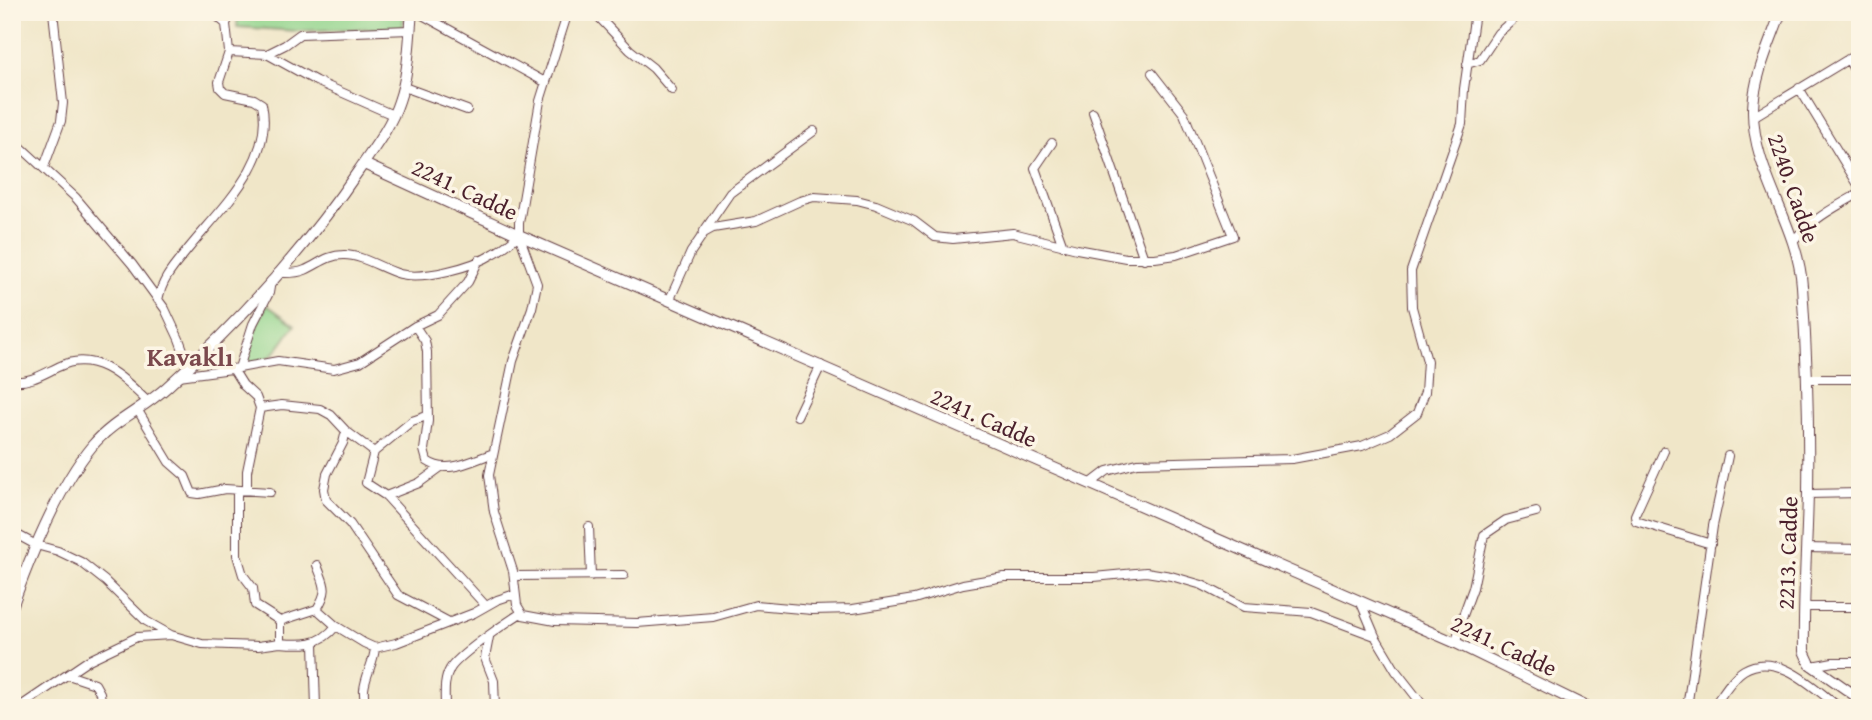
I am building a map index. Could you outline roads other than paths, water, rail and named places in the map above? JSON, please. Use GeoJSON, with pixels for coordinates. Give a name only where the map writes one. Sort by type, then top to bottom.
{"type":"FeatureCollection","features":[{"type":"Feature","properties":{"kind":"street"},"geometry":{"type":"LineString","coordinates":[[44,167],[61,121],[63,103],[53,12]]}},
{"type":"Feature","properties":{"kind":"street"},"geometry":{"type":"LineString","coordinates":[[212,12],[226,24]]}},
{"type":"Feature","properties":{"kind":"street"},"geometry":{"type":"LineString","coordinates":[[158,300],[162,282],[257,160],[265,127],[262,104],[254,99],[225,93],[220,88],[219,82],[229,52],[226,24],[231,12]]}},
{"type":"Feature","properties":{"kind":"street"},"geometry":{"type":"LineString","coordinates":[[12,607],[36,545],[91,447],[116,423],[148,402],[189,366],[275,277],[315,230],[363,164],[393,115],[404,87],[414,12],[545,82]]}},
{"type":"Feature","properties":{"kind":"street"},"geometry":{"type":"LineString","coordinates":[[484,12],[510,18]]}},
{"type":"Feature","properties":{"kind":"street"},"geometry":{"type":"LineString","coordinates":[[568,12],[536,119],[521,210],[519,235],[537,284],[532,308],[513,361],[491,454],[489,475],[494,512],[514,576],[517,605],[521,613],[533,618],[555,621],[612,623],[688,620],[713,617],[756,605],[812,610],[865,608],[914,599],[963,584],[1011,576],[1094,577],[1146,572],[1202,585],[1244,607],[1311,612],[1375,636]]}},
{"type":"Feature","properties":{"kind":"street"},"geometry":{"type":"LineString","coordinates":[[594,12],[629,50],[653,68],[672,90]]}},
{"type":"Feature","properties":{"kind":"street"},"geometry":{"type":"LineString","coordinates":[[1090,484],[1107,471],[1137,463],[1286,459],[1362,446],[1390,434],[1417,413],[1425,392],[1427,361],[1412,307],[1411,271],[1462,124],[1475,12]]}},
{"type":"Feature","properties":{"kind":"street"},"geometry":{"type":"LineString","coordinates":[[1467,64],[1480,60],[1498,33],[1522,12]]}},
{"type":"Feature","properties":{"kind":"street","name":"2240. Cadde"},"geometry":{"type":"LineString","coordinates":[[1781,12],[1759,75],[1753,117],[1758,148],[1793,241],[1801,279],[1807,379]]}},
{"type":"Feature","properties":{"kind":"street"},"geometry":{"type":"LineString","coordinates":[[267,54],[285,46],[300,34],[410,30]]}},
{"type":"Feature","properties":{"kind":"street"},"geometry":{"type":"LineString","coordinates":[[229,52],[267,54],[316,81],[393,115]]}},
{"type":"Feature","properties":{"kind":"street"},"geometry":{"type":"LineString","coordinates":[[1753,117],[1860,52]]}},
{"type":"Feature","properties":{"kind":"street"},"geometry":{"type":"LineString","coordinates":[[1847,59],[1860,80]]}},
{"type":"Feature","properties":{"kind":"street"},"geometry":{"type":"LineString","coordinates":[[701,236],[713,228],[764,218],[814,197],[857,200],[876,205],[914,221],[935,237],[953,239],[1013,233],[1126,258],[1176,255],[1233,236],[1184,114],[1152,73]]}},
{"type":"Feature","properties":{"kind":"street"},"geometry":{"type":"LineString","coordinates":[[404,87],[467,110]]}},
{"type":"Feature","properties":{"kind":"street"},"geometry":{"type":"LineString","coordinates":[[1793,241],[1819,216],[1860,191],[1799,88]]}},
{"type":"Feature","properties":{"kind":"street"},"geometry":{"type":"LineString","coordinates":[[1093,112],[1144,259]]}},
{"type":"Feature","properties":{"kind":"street"},"geometry":{"type":"LineString","coordinates":[[670,299],[691,252],[730,193],[814,131]]}},
{"type":"Feature","properties":{"kind":"street"},"geometry":{"type":"LineString","coordinates":[[12,139],[44,167],[96,221],[158,300],[171,321],[189,366]]}},
{"type":"Feature","properties":{"kind":"street"},"geometry":{"type":"LineString","coordinates":[[1052,143],[1035,168],[1063,246]]}},
{"type":"Feature","properties":{"kind":"street","name":"2241. Cadde"},"geometry":{"type":"LineString","coordinates":[[363,164],[519,235],[1456,643],[1588,708]]}},
{"type":"Feature","properties":{"kind":"street"},"geometry":{"type":"LineString","coordinates":[[275,277],[306,270],[325,257],[341,255],[351,255],[410,276],[433,274],[492,256],[519,235]]}},
{"type":"Feature","properties":{"kind":"street"},"geometry":{"type":"LineString","coordinates":[[178,376],[278,361],[342,369],[360,362],[415,326],[438,315],[468,282],[479,260]]}},
{"type":"Feature","properties":{"kind":"street"},"geometry":{"type":"LineString","coordinates":[[275,277],[236,369],[243,385],[256,397],[260,408],[242,490],[236,537],[243,575],[253,587],[255,605],[280,621]]}},
{"type":"Feature","properties":{"kind":"street"},"geometry":{"type":"LineString","coordinates":[[415,326],[425,341],[427,352],[425,456],[434,466],[455,467],[491,454]]}},
{"type":"Feature","properties":{"kind":"street"},"geometry":{"type":"LineString","coordinates":[[12,381],[38,378],[68,362],[97,363],[118,374],[148,402]]}},
{"type":"Feature","properties":{"kind":"street"},"geometry":{"type":"LineString","coordinates":[[797,416],[821,365]]}},
{"type":"Feature","properties":{"kind":"street"},"geometry":{"type":"LineString","coordinates":[[1807,379],[1860,379]]}},
{"type":"Feature","properties":{"kind":"street","name":"2213. Cadde"},"geometry":{"type":"LineString","coordinates":[[1807,379],[1808,494],[1804,651],[1809,666]]}},
{"type":"Feature","properties":{"kind":"street"},"geometry":{"type":"LineString","coordinates":[[260,408],[282,405],[320,409],[331,415],[346,431],[374,452]]}},
{"type":"Feature","properties":{"kind":"street"},"geometry":{"type":"LineString","coordinates":[[137,409],[169,462],[185,476],[192,493],[242,490],[270,492]]}},
{"type":"Feature","properties":{"kind":"street"},"geometry":{"type":"LineString","coordinates":[[427,416],[412,421],[374,452],[365,481],[386,496],[486,606]]}},
{"type":"Feature","properties":{"kind":"street"},"geometry":{"type":"LineString","coordinates":[[346,431],[327,474],[324,489],[326,500],[350,524],[398,595],[449,622]]}},
{"type":"Feature","properties":{"kind":"street"},"geometry":{"type":"LineString","coordinates":[[1664,452],[1639,506],[1636,521],[1710,544]]}},
{"type":"Feature","properties":{"kind":"street"},"geometry":{"type":"LineString","coordinates":[[1687,708],[1710,544],[1728,456]]}},
{"type":"Feature","properties":{"kind":"street"},"geometry":{"type":"LineString","coordinates":[[386,496],[419,483],[441,467]]}},
{"type":"Feature","properties":{"kind":"street"},"geometry":{"type":"LineString","coordinates":[[1808,494],[1860,493]]}},
{"type":"Feature","properties":{"kind":"street"},"geometry":{"type":"LineString","coordinates":[[1456,643],[1476,578],[1483,535],[1506,520],[1536,512]]}},
{"type":"Feature","properties":{"kind":"street"},"geometry":{"type":"LineString","coordinates":[[589,527],[591,576]]}},
{"type":"Feature","properties":{"kind":"street"},"geometry":{"type":"LineString","coordinates":[[12,532],[36,545],[58,551],[81,562],[146,621],[171,635],[202,644],[258,646],[314,643],[330,635],[336,626]]}},
{"type":"Feature","properties":{"kind":"street"},"geometry":{"type":"LineString","coordinates":[[1806,548],[1860,549]]}},
{"type":"Feature","properties":{"kind":"street"},"geometry":{"type":"LineString","coordinates":[[280,621],[317,609],[326,591],[317,565]]}},
{"type":"Feature","properties":{"kind":"street"},"geometry":{"type":"LineString","coordinates":[[514,576],[624,575]]}},
{"type":"Feature","properties":{"kind":"street"},"geometry":{"type":"LineString","coordinates":[[317,609],[336,626],[375,648],[396,643],[474,613],[515,594]]}},
{"type":"Feature","properties":{"kind":"street"},"geometry":{"type":"LineString","coordinates":[[1361,603],[1375,636],[1396,671],[1425,708]]}},
{"type":"Feature","properties":{"kind":"street"},"geometry":{"type":"LineString","coordinates":[[1805,607],[1860,607]]}},
{"type":"Feature","properties":{"kind":"street"},"geometry":{"type":"LineString","coordinates":[[445,708],[445,687],[449,671],[455,662],[521,613]]}},
{"type":"Feature","properties":{"kind":"street"},"geometry":{"type":"LineString","coordinates":[[279,643],[280,621]]}},
{"type":"Feature","properties":{"kind":"street"},"geometry":{"type":"LineString","coordinates":[[18,708],[112,647],[137,637],[171,635]]}},
{"type":"Feature","properties":{"kind":"street"},"geometry":{"type":"LineString","coordinates":[[489,637],[485,658],[494,681],[495,708]]}},
{"type":"Feature","properties":{"kind":"street"},"geometry":{"type":"LineString","coordinates":[[314,643],[316,708]]}},
{"type":"Feature","properties":{"kind":"street"},"geometry":{"type":"LineString","coordinates":[[369,708],[365,701],[364,685],[375,648]]}},
{"type":"Feature","properties":{"kind":"street"},"geometry":{"type":"LineString","coordinates":[[1790,672],[1833,662],[1860,662]]}},
{"type":"Feature","properties":{"kind":"street"},"geometry":{"type":"LineString","coordinates":[[1713,708],[1735,678],[1749,668],[1772,666],[1790,672],[1840,708]]}},
{"type":"Feature","properties":{"kind":"street"},"geometry":{"type":"LineString","coordinates":[[1809,666],[1860,699]]}},
{"type":"Feature","properties":{"kind":"street"},"geometry":{"type":"LineString","coordinates":[[68,675],[95,684],[100,693],[102,708]]}},
{"type":"Feature","properties":{"kind":"street"},"geometry":{"type":"LineString","coordinates":[[377,708],[383,705],[389,708]]}},
{"type":"Feature","properties":{"kind":"district","name":"Kavaklı"},"geometry":{"type":"Point","coordinates":[190,356]}}]}
